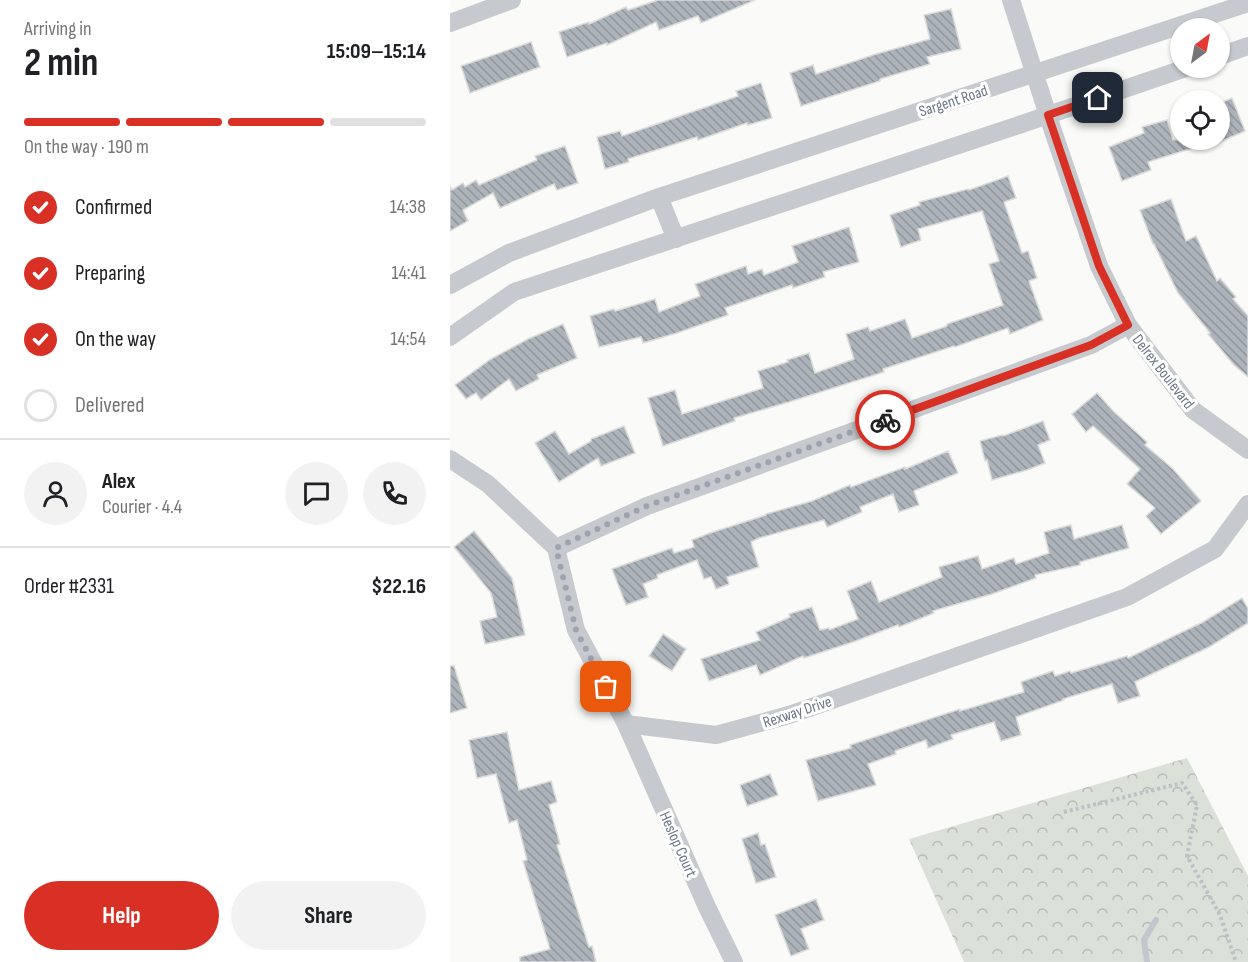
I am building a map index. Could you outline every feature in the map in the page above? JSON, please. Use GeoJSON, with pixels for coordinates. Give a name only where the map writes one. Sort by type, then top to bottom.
{"type":"FeatureCollection","features":[{"type":"Feature","properties":{"kind":"street"},"geometry":{"type":"LineString","coordinates":[[450,23],[512,0]]}},
{"type":"Feature","properties":{"kind":"street","name":"Delrex Boulevard"},"geometry":{"type":"LineString","coordinates":[[1011,0],[1099,266],[1128,325],[1194,410],[1248,450]]}},
{"type":"Feature","properties":{"kind":"street","name":"Sargent Road"},"geometry":{"type":"LineString","coordinates":[[450,285],[509,252],[658,198],[1248,3]]}},
{"type":"Feature","properties":{"kind":"street"},"geometry":{"type":"LineString","coordinates":[[1230,52],[1248,46]]}},
{"type":"Feature","properties":{"kind":"street"},"geometry":{"type":"LineString","coordinates":[[450,337],[514,292],[1170,73]]}},
{"type":"Feature","properties":{"kind":"street"},"geometry":{"type":"LineString","coordinates":[[658,198],[676,239]]}},
{"type":"Feature","properties":{"kind":"street"},"geometry":{"type":"LineString","coordinates":[[556,548],[647,506],[1091,345],[1128,325]]}},
{"type":"Feature","properties":{"kind":"street"},"geometry":{"type":"LineString","coordinates":[[450,459],[488,484],[556,548],[576,630],[626,724]]}},
{"type":"Feature","properties":{"kind":"street","name":"Rexway Drive"},"geometry":{"type":"LineString","coordinates":[[626,724],[716,735],[789,715],[1127,597],[1215,549],[1248,504]]}},
{"type":"Feature","properties":{"kind":"street","name":"Heslop Court"},"geometry":{"type":"LineString","coordinates":[[626,724],[707,907],[734,962]]}},
{"type":"Feature","properties":{"kind":"path"},"geometry":{"type":"LineString","coordinates":[[1064,812],[1182,783],[1197,805],[1187,856],[1220,915],[1236,962]]}},
{"type":"Feature","properties":{"kind":"green space"},"geometry":{"type":"Polygon","coordinates":[[[1187,758],[1248,876],[1248,962],[964,962],[909,839],[1187,758]]]}},
{"type":"Feature","properties":{"kind":"building"},"geometry":{"type":"Polygon","coordinates":[[[658,0],[755,0],[701,23],[698,16],[659,30],[656,22],[607,45],[607,43],[567,57],[559,32],[589,22],[589,24],[626,7],[628,10],[658,0]]]}},
{"type":"Feature","properties":{"kind":"building"},"geometry":{"type":"Polygon","coordinates":[[[951,9],[961,49],[927,57],[930,64],[801,106],[790,73],[813,65],[816,74],[930,39],[924,15],[951,9]]]}},
{"type":"Feature","properties":{"kind":"building"},"geometry":{"type":"Polygon","coordinates":[[[531,42],[540,67],[470,93],[461,66],[531,42]]]}},
{"type":"Feature","properties":{"kind":"building"},"geometry":{"type":"Polygon","coordinates":[[[761,83],[772,118],[748,125],[747,123],[698,140],[697,137],[628,159],[629,162],[605,169],[597,137],[620,131],[622,136],[738,96],[736,91],[761,83]]]}},
{"type":"Feature","properties":{"kind":"building"},"geometry":{"type":"Polygon","coordinates":[[[1232,98],[1245,131],[1230,138],[1230,99],[1232,98]]]}},
{"type":"Feature","properties":{"kind":"building"},"geometry":{"type":"Polygon","coordinates":[[[1167,120],[1170,130],[1170,150],[1187,150],[1148,162],[1151,170],[1122,181],[1109,147],[1144,133],[1142,127],[1167,120]]]}},
{"type":"Feature","properties":{"kind":"building"},"geometry":{"type":"Polygon","coordinates":[[[565,146],[578,183],[557,190],[554,184],[500,208],[493,193],[463,210],[468,221],[450,231],[450,186],[452,190],[463,183],[465,187],[476,180],[479,185],[537,160],[535,156],[565,146]]]}},
{"type":"Feature","properties":{"kind":"building"},"geometry":{"type":"Polygon","coordinates":[[[1008,176],[1016,198],[1004,202],[1022,253],[1028,251],[1037,278],[1029,281],[1043,320],[1010,334],[1008,328],[883,369],[884,372],[734,418],[735,421],[663,446],[648,398],[675,390],[682,414],[763,388],[758,371],[788,362],[787,360],[809,353],[815,373],[854,359],[846,334],[868,327],[870,331],[905,319],[912,338],[1003,305],[989,264],[999,261],[982,211],[918,229],[921,240],[901,247],[890,215],[920,205],[919,202],[969,190],[1008,176]]]}},
{"type":"Feature","properties":{"kind":"building"},"geometry":{"type":"Polygon","coordinates":[[[1171,199],[1186,241],[1196,236],[1217,281],[1220,278],[1236,297],[1233,299],[1248,316],[1248,377],[1234,365],[1208,334],[1210,333],[1178,293],[1153,244],[1140,210],[1171,199]]]}},
{"type":"Feature","properties":{"kind":"building"},"geometry":{"type":"Polygon","coordinates":[[[849,227],[859,262],[823,272],[825,277],[793,288],[792,285],[725,308],[728,315],[677,333],[643,343],[641,337],[599,347],[590,316],[655,299],[659,312],[700,296],[695,284],[746,266],[748,274],[762,269],[764,275],[798,262],[792,246],[849,227]]]}},
{"type":"Feature","properties":{"kind":"building"},"geometry":{"type":"Polygon","coordinates":[[[563,324],[577,358],[537,375],[539,379],[516,391],[509,379],[481,400],[476,393],[466,399],[455,385],[491,359],[528,339],[563,324]]]}},
{"type":"Feature","properties":{"kind":"building"},"geometry":{"type":"Polygon","coordinates":[[[1097,393],[1147,442],[1145,445],[1173,469],[1201,501],[1161,534],[1146,516],[1155,508],[1127,484],[1140,469],[1093,426],[1086,432],[1072,414],[1097,393]]]}},
{"type":"Feature","properties":{"kind":"building"},"geometry":{"type":"Polygon","coordinates":[[[1043,421],[1050,440],[1038,445],[1045,463],[992,480],[980,441],[1003,436],[1043,421]]]}},
{"type":"Feature","properties":{"kind":"building"},"geometry":{"type":"Polygon","coordinates":[[[624,426],[635,453],[601,466],[598,458],[559,482],[535,443],[555,431],[569,454],[591,439],[624,426]]]}},
{"type":"Feature","properties":{"kind":"building"},"geometry":{"type":"Polygon","coordinates":[[[948,451],[958,473],[914,491],[919,505],[899,512],[893,494],[860,507],[862,512],[827,527],[824,520],[759,538],[751,542],[759,567],[727,577],[729,584],[716,589],[711,577],[704,579],[697,560],[657,575],[658,578],[643,584],[648,597],[626,605],[612,569],[672,548],[674,553],[694,547],[692,540],[710,533],[812,501],[850,485],[851,487],[905,467],[905,469],[948,451]]]}},
{"type":"Feature","properties":{"kind":"building"},"geometry":{"type":"Polygon","coordinates":[[[1071,525],[1074,539],[1122,525],[1129,548],[1080,562],[1080,565],[1035,575],[1036,578],[992,594],[933,611],[934,613],[899,627],[898,625],[804,658],[803,656],[760,675],[756,665],[709,681],[701,659],[760,640],[756,632],[790,617],[789,614],[812,607],[820,630],[829,628],[829,630],[858,619],[847,591],[871,581],[879,602],[942,577],[939,567],[978,556],[982,569],[1014,558],[1016,564],[1049,553],[1044,532],[1071,525]]]}},
{"type":"Feature","properties":{"kind":"building"},"geometry":{"type":"Polygon","coordinates":[[[474,531],[512,578],[525,635],[485,644],[480,621],[497,617],[491,593],[454,547],[474,531]]]}},
{"type":"Feature","properties":{"kind":"building"},"geometry":{"type":"Polygon","coordinates":[[[1242,598],[1248,609],[1248,623],[1209,647],[1135,682],[1140,696],[1118,703],[1112,684],[1016,717],[1021,735],[1001,741],[994,722],[951,735],[953,739],[928,748],[926,740],[868,764],[876,785],[818,801],[806,760],[851,748],[850,745],[960,709],[960,711],[1024,692],[1021,682],[1053,671],[1055,676],[1127,656],[1128,658],[1203,622],[1242,598]]]}},
{"type":"Feature","properties":{"kind":"building"},"geometry":{"type":"Polygon","coordinates":[[[663,634],[686,649],[672,671],[649,656],[663,634]]]}},
{"type":"Feature","properties":{"kind":"building"},"geometry":{"type":"Polygon","coordinates":[[[450,666],[454,666],[467,708],[450,713],[450,666]]]}},
{"type":"Feature","properties":{"kind":"building"},"geometry":{"type":"Polygon","coordinates":[[[507,732],[519,790],[551,781],[557,802],[549,805],[560,844],[557,845],[589,947],[592,946],[596,962],[520,962],[520,957],[550,949],[523,861],[527,860],[517,820],[509,823],[496,774],[477,778],[469,740],[507,732]]]}},
{"type":"Feature","properties":{"kind":"building"},"geometry":{"type":"Polygon","coordinates":[[[770,774],[778,795],[747,806],[740,785],[770,774]]]}},
{"type":"Feature","properties":{"kind":"building"},"geometry":{"type":"Polygon","coordinates":[[[758,833],[761,845],[765,844],[776,877],[756,883],[742,839],[758,833]]]}},
{"type":"Feature","properties":{"kind":"building"},"geometry":{"type":"Polygon","coordinates":[[[816,899],[824,920],[801,929],[809,949],[791,956],[775,915],[816,899]]]}},
{"type":"Feature","properties":{"kind":"waterway"},"geometry":{"type":"LineString","coordinates":[[1147,962],[1144,940],[1156,920]]}},
{"type":"Feature","properties":{"kind":"way so far"},"geometry":{"type":"LineString","coordinates":[[606,687],[576,630],[556,548],[647,506],[885,420]]}},
{"type":"Feature","properties":{"kind":"route"},"geometry":{"type":"LineString","coordinates":[[885,420],[1091,345],[1128,325],[1099,266],[1048,115],[1098,98]]}}]}
